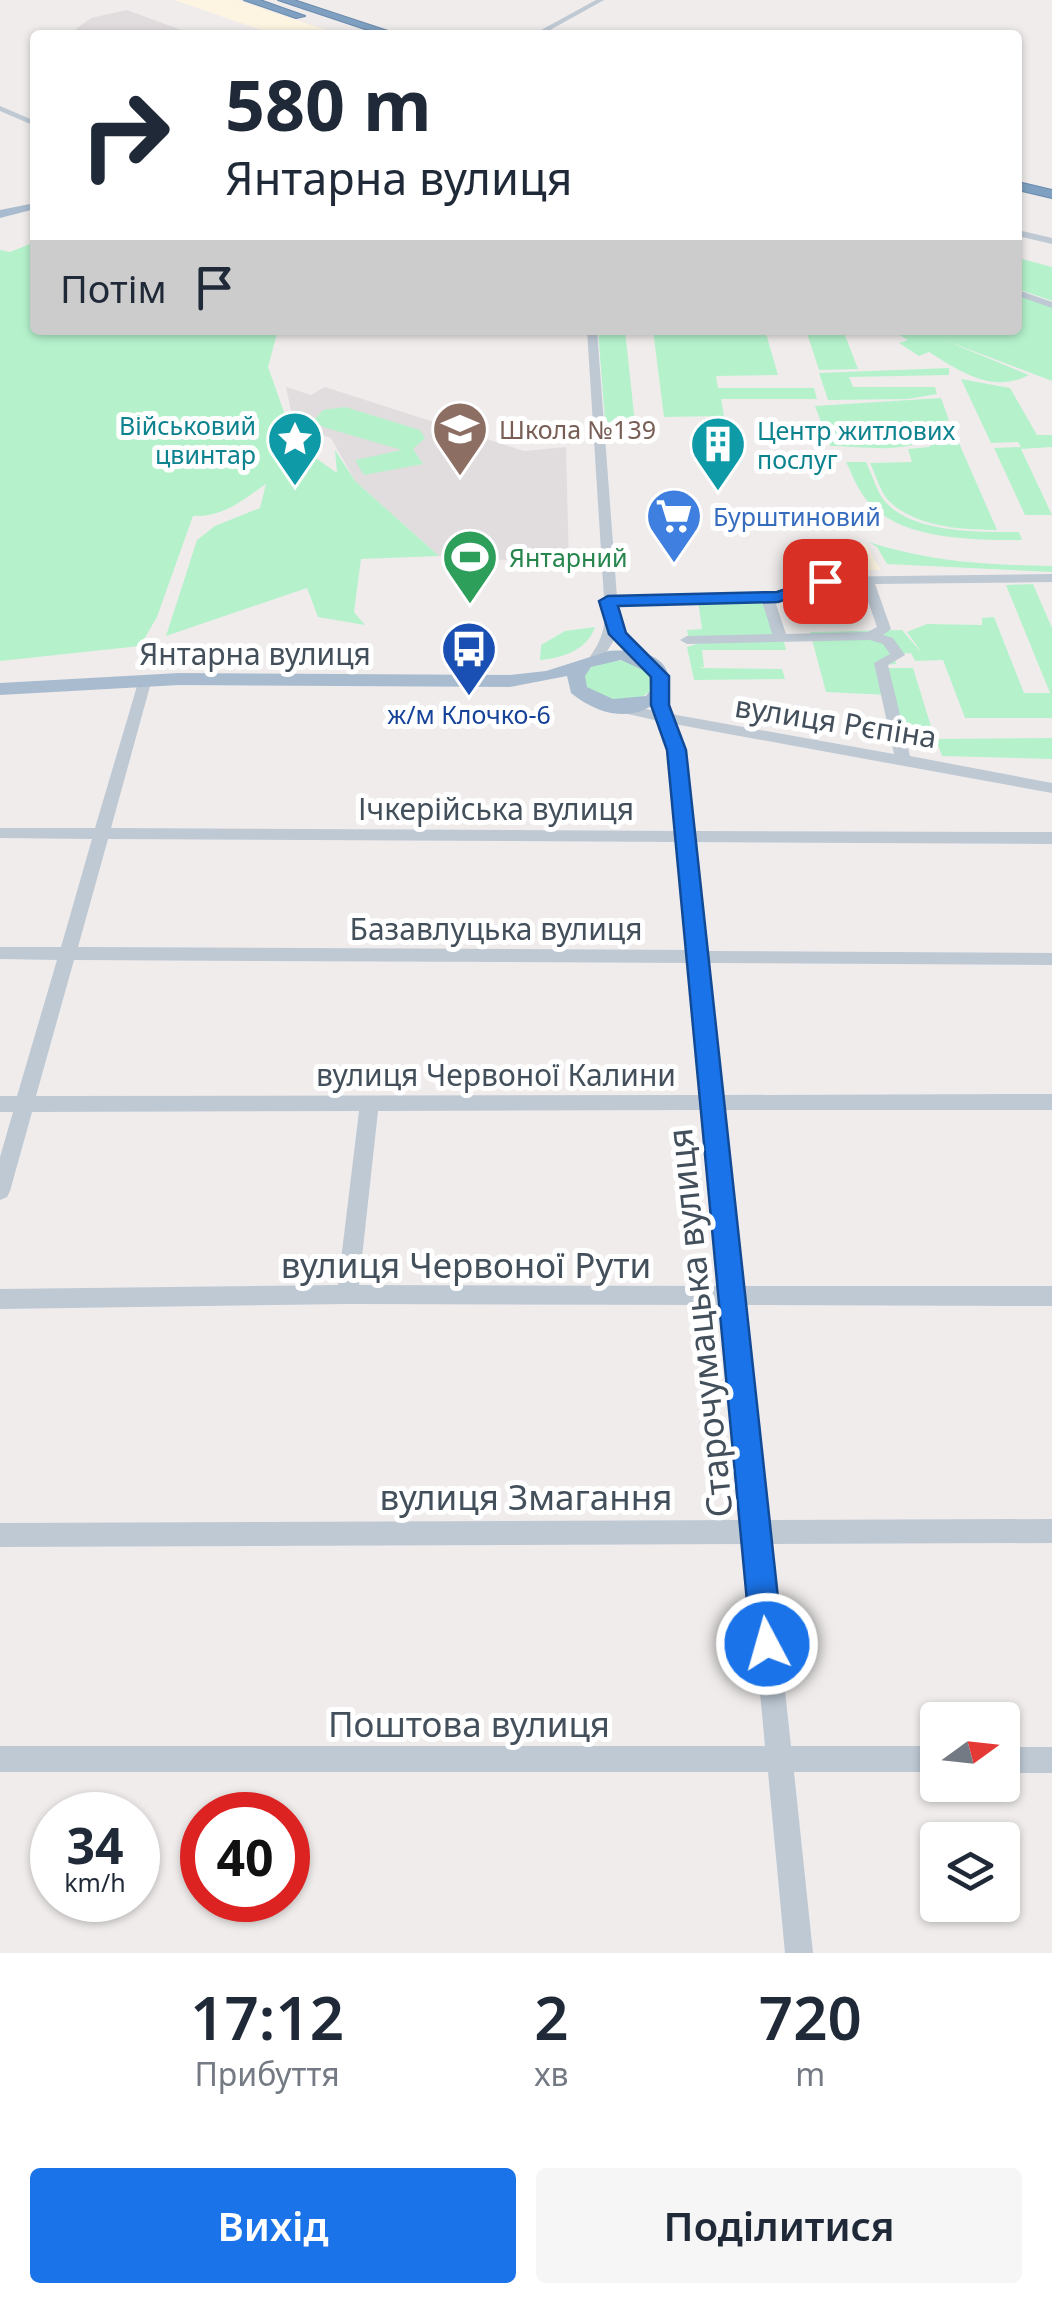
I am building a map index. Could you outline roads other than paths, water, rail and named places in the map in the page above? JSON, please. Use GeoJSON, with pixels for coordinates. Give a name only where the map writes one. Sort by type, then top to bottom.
{"type":"FeatureCollection","features":[{"type":"Feature","properties":{"kind":"highway"},"geometry":{"type":"LineString","coordinates":[[249,0],[342,30]]}},
{"type":"Feature","properties":{"kind":"highway"},"geometry":{"type":"LineString","coordinates":[[283,0],[378,30]]}},
{"type":"Feature","properties":{"kind":"highway"},"geometry":{"type":"LineString","coordinates":[[1022,187],[1052,194]]}},
{"type":"Feature","properties":{"kind":"highway"},"geometry":{"type":"LineString","coordinates":[[1022,196],[1052,202]]}},
{"type":"Feature","properties":{"kind":"main road"},"geometry":{"type":"LineString","coordinates":[[0,214],[30,207]]}},
{"type":"Feature","properties":{"kind":"main road"},"geometry":{"type":"LineString","coordinates":[[642,660],[614,654],[590,662],[576,683],[590,700],[611,706],[638,705],[660,688]]}},
{"type":"Feature","properties":{"kind":"main road","name":"Старочумацька вулиця"},"geometry":{"type":"LineString","coordinates":[[642,660],[656,670],[660,688]]}},
{"type":"Feature","properties":{"kind":"main road","name":"Янтарна вулиця"},"geometry":{"type":"LineString","coordinates":[[0,689],[145,680],[510,680],[549,676],[590,662]]}},
{"type":"Feature","properties":{"kind":"main road","name":"Янтарна вулиця"},"geometry":{"type":"LineString","coordinates":[[510,680],[590,700]]}},
{"type":"Feature","properties":{"kind":"street"},"geometry":{"type":"LineString","coordinates":[[545,30],[601,0]]}},
{"type":"Feature","properties":{"kind":"street"},"geometry":{"type":"LineString","coordinates":[[0,108],[30,122]]}},
{"type":"Feature","properties":{"kind":"street"},"geometry":{"type":"LineString","coordinates":[[1022,234],[1052,241]]}},
{"type":"Feature","properties":{"kind":"street"},"geometry":{"type":"LineString","coordinates":[[1022,293],[1052,304]]}},
{"type":"Feature","properties":{"kind":"street","name":"Старочумацька вулиця"},"geometry":{"type":"LineString","coordinates":[[592,335],[608,601],[612,624],[642,660]]}},
{"type":"Feature","properties":{"kind":"street"},"geometry":{"type":"LineString","coordinates":[[608,601],[778,597],[816,582],[1052,578]]}},
{"type":"Feature","properties":{"kind":"street"},"geometry":{"type":"LineString","coordinates":[[867,581],[884,629],[872,636]]}},
{"type":"Feature","properties":{"kind":"street"},"geometry":{"type":"LineString","coordinates":[[768,597],[780,640]]}},
{"type":"Feature","properties":{"kind":"street"},"geometry":{"type":"LineString","coordinates":[[590,662],[608,642],[612,624]]}},
{"type":"Feature","properties":{"kind":"street"},"geometry":{"type":"LineString","coordinates":[[687,640],[872,636],[888,641],[898,655],[881,664],[903,760]]}},
{"type":"Feature","properties":{"kind":"street"},"geometry":{"type":"LineString","coordinates":[[0,1191],[145,680]]}},
{"type":"Feature","properties":{"kind":"street","name":"Старочумацька вулиця"},"geometry":{"type":"LineString","coordinates":[[660,688],[660,705],[677,750],[799,1953]]}},
{"type":"Feature","properties":{"kind":"street","name":"вулиця Рєпіна"},"geometry":{"type":"LineString","coordinates":[[611,706],[667,721],[1052,788]]}},
{"type":"Feature","properties":{"kind":"street","name":"Ічкерійська вулиця"},"geometry":{"type":"LineString","coordinates":[[0,833],[1052,838]]}},
{"type":"Feature","properties":{"kind":"street","name":"Базавлуцька вулиця"},"geometry":{"type":"LineString","coordinates":[[0,953],[1052,958]]}},
{"type":"Feature","properties":{"kind":"street","name":"вулиця Червоної Калини"},"geometry":{"type":"LineString","coordinates":[[0,1104],[1052,1102]]}},
{"type":"Feature","properties":{"kind":"street"},"geometry":{"type":"LineString","coordinates":[[347,1294],[369,1104]]}},
{"type":"Feature","properties":{"kind":"street","name":"вулиця Червоної Рути"},"geometry":{"type":"LineString","coordinates":[[0,1299],[347,1294],[1052,1296]]}},
{"type":"Feature","properties":{"kind":"street","name":"вулиця Змагання"},"geometry":{"type":"LineString","coordinates":[[0,1534],[1052,1531]]}},
{"type":"Feature","properties":{"kind":"street","name":"Поштова вулиця"},"geometry":{"type":"LineString","coordinates":[[0,1759],[920,1759]]}},
{"type":"Feature","properties":{"kind":"street"},"geometry":{"type":"LineString","coordinates":[[1020,1760],[1052,1760]]}},
{"type":"Feature","properties":{"kind":"place","name":"Школа №139"},"geometry":{"type":"Point","coordinates":[460,478]}},
{"type":"Feature","properties":{"kind":"place","name":"Військовий цвинтар"},"geometry":{"type":"Point","coordinates":[295,488]}},
{"type":"Feature","properties":{"kind":"place","name":"Центр житлових послуг"},"geometry":{"type":"Point","coordinates":[718,493]}},
{"type":"Feature","properties":{"kind":"place","name":"Бурштиновий"},"geometry":{"type":"Point","coordinates":[674,565]}},
{"type":"Feature","properties":{"kind":"place","name":"Янтарний"},"geometry":{"type":"Point","coordinates":[470,606]}},
{"type":"Feature","properties":{"kind":"place","name":"ж/м Клочко-6"},"geometry":{"type":"Point","coordinates":[469,698]}}]}
